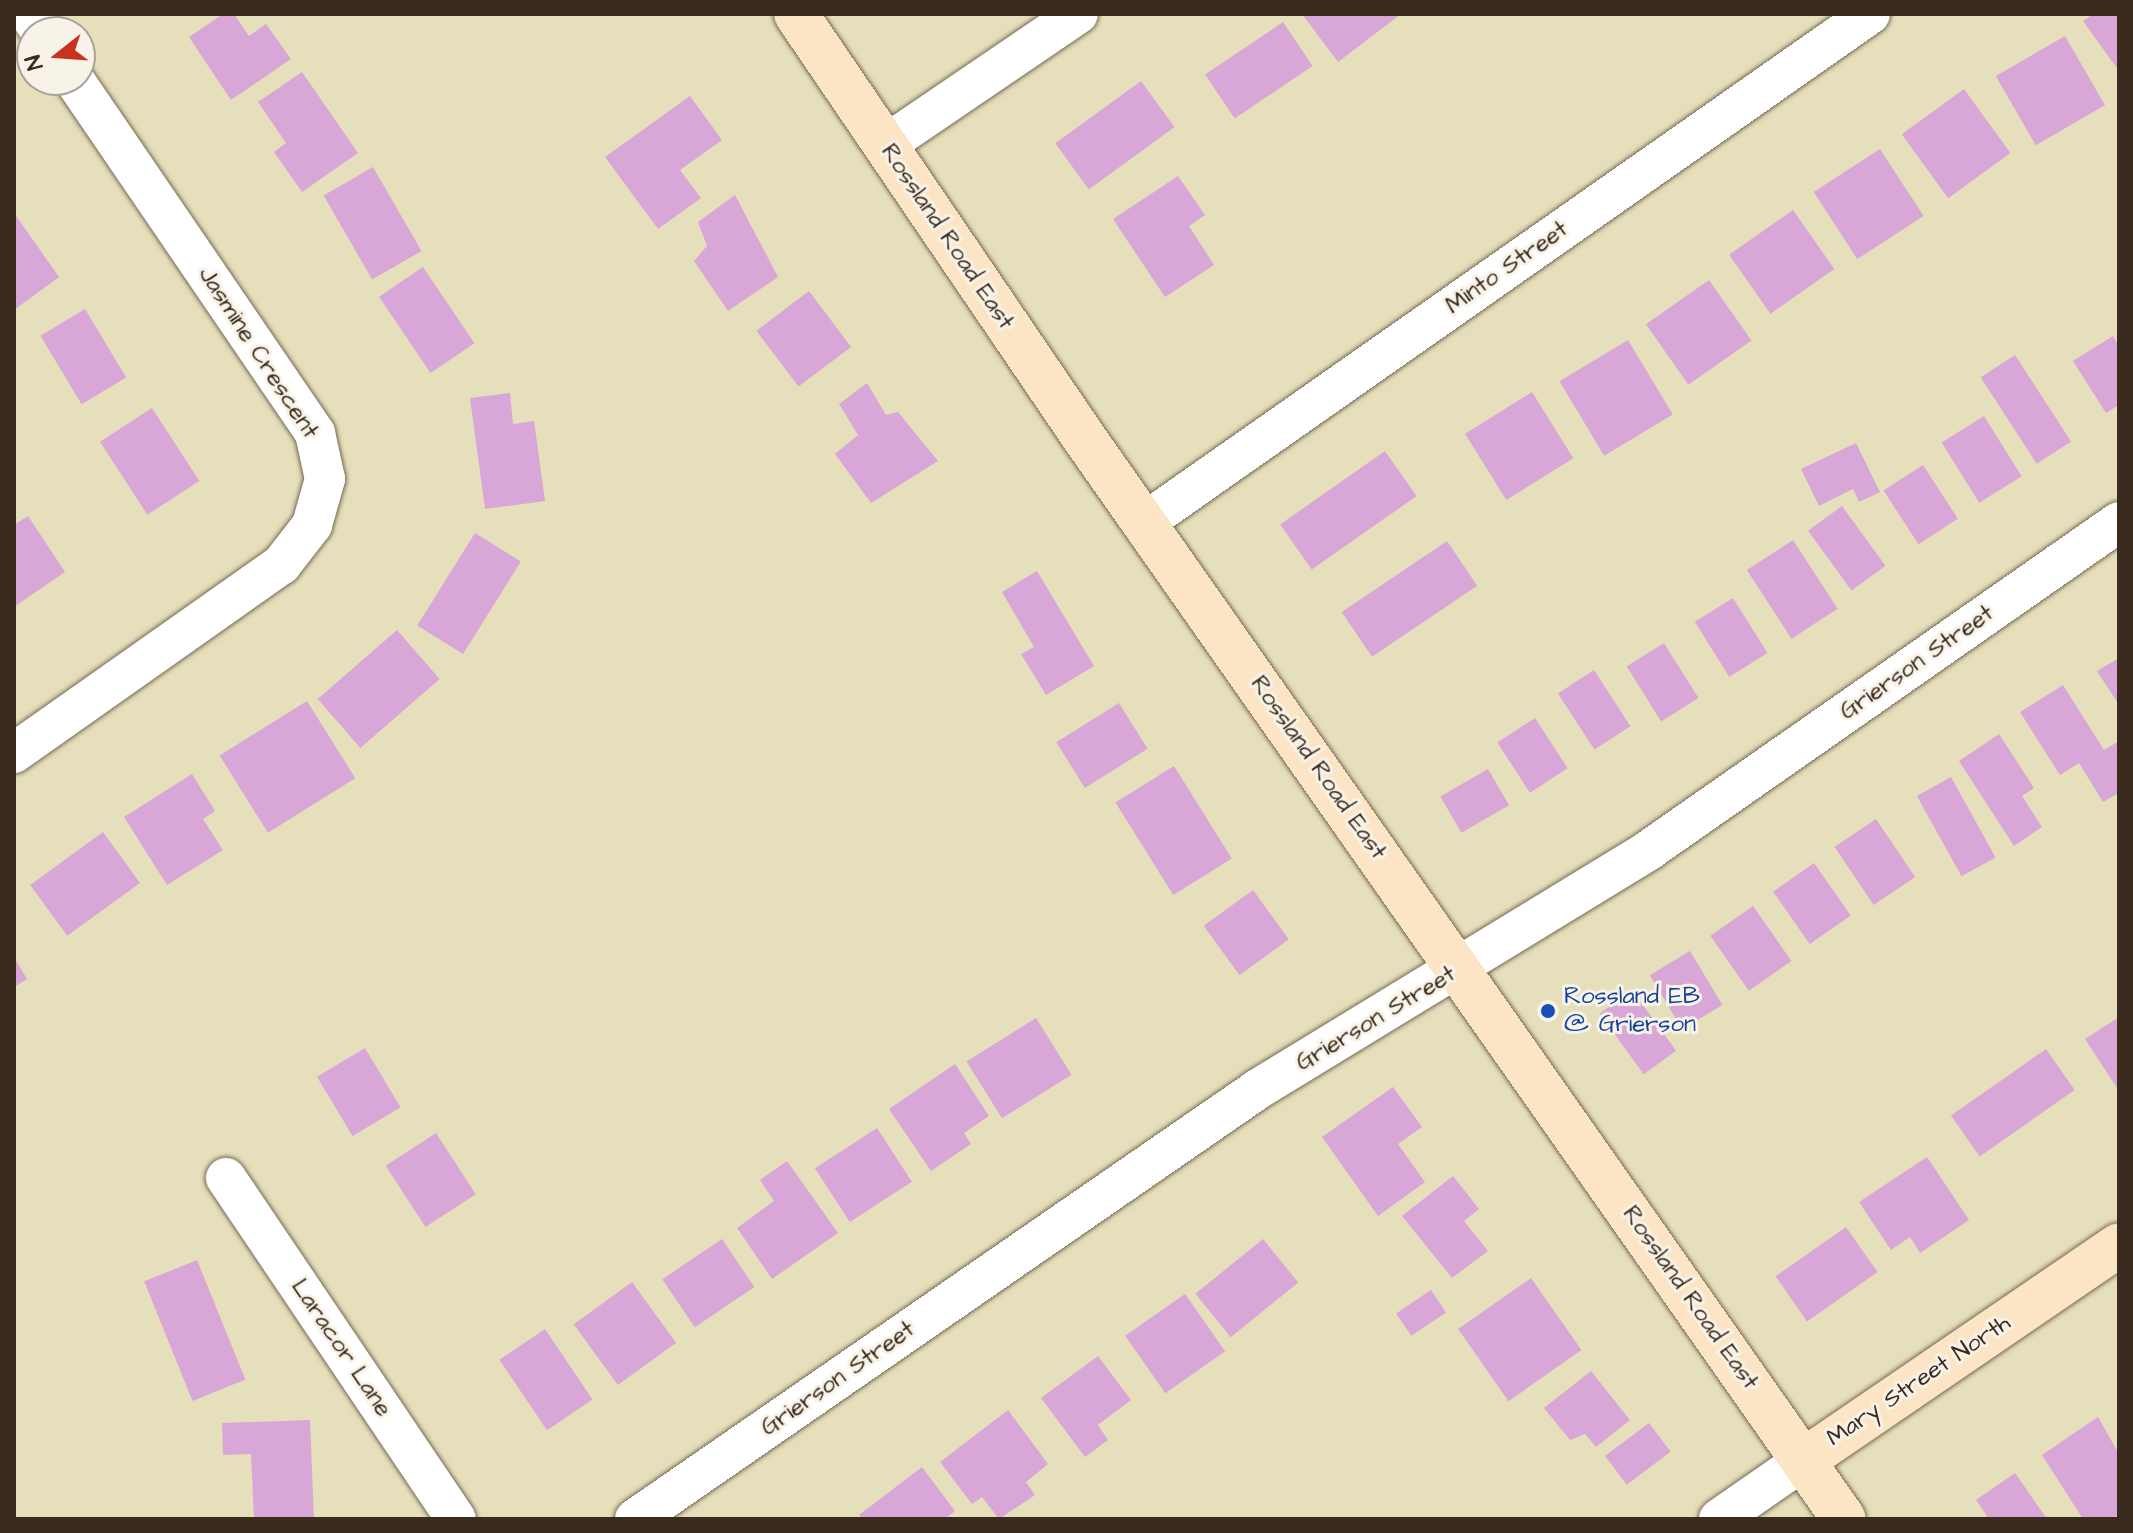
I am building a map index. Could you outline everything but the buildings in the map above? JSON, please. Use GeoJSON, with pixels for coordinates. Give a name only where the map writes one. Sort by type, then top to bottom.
{"type":"FeatureCollection","features":[{"type":"Feature","properties":{"kind":"main road","name":"Rossland Road East"},"geometry":{"type":"LineString","coordinates":[[796,14],[1145,522],[1844,1519]]}},
{"type":"Feature","properties":{"kind":"main road","name":"Mary Street North"},"geometry":{"type":"LineString","coordinates":[[1804,1460],[2119,1245]]}},
{"type":"Feature","properties":{"kind":"street"},"geometry":{"type":"LineString","coordinates":[[885,145],[1078,14]]}},
{"type":"Feature","properties":{"kind":"street","name":"Minto Street"},"geometry":{"type":"LineString","coordinates":[[1145,522],[1870,14]]}},
{"type":"Feature","properties":{"kind":"street","name":"Jasmine Crescent"},"geometry":{"type":"LineString","coordinates":[[14,753],[281,565],[312,525],[325,479],[315,433],[85,96]]}},
{"type":"Feature","properties":{"kind":"street","name":"Grierson Street"},"geometry":{"type":"LineString","coordinates":[[635,1519],[1258,1089],[1460,970],[1649,850],[2119,522]]}},
{"type":"Feature","properties":{"kind":"street","name":"Laracor Lane"},"geometry":{"type":"LineString","coordinates":[[226,1178],[456,1519]]}},
{"type":"Feature","properties":{"kind":"street","name":"Mary Street North"},"geometry":{"type":"LineString","coordinates":[[1719,1519],[1804,1460]]}},
{"type":"Feature","properties":{"kind":"place","name":"Rossland EB @ Grierson"},"geometry":{"type":"Point","coordinates":[1548,1011]}}]}
